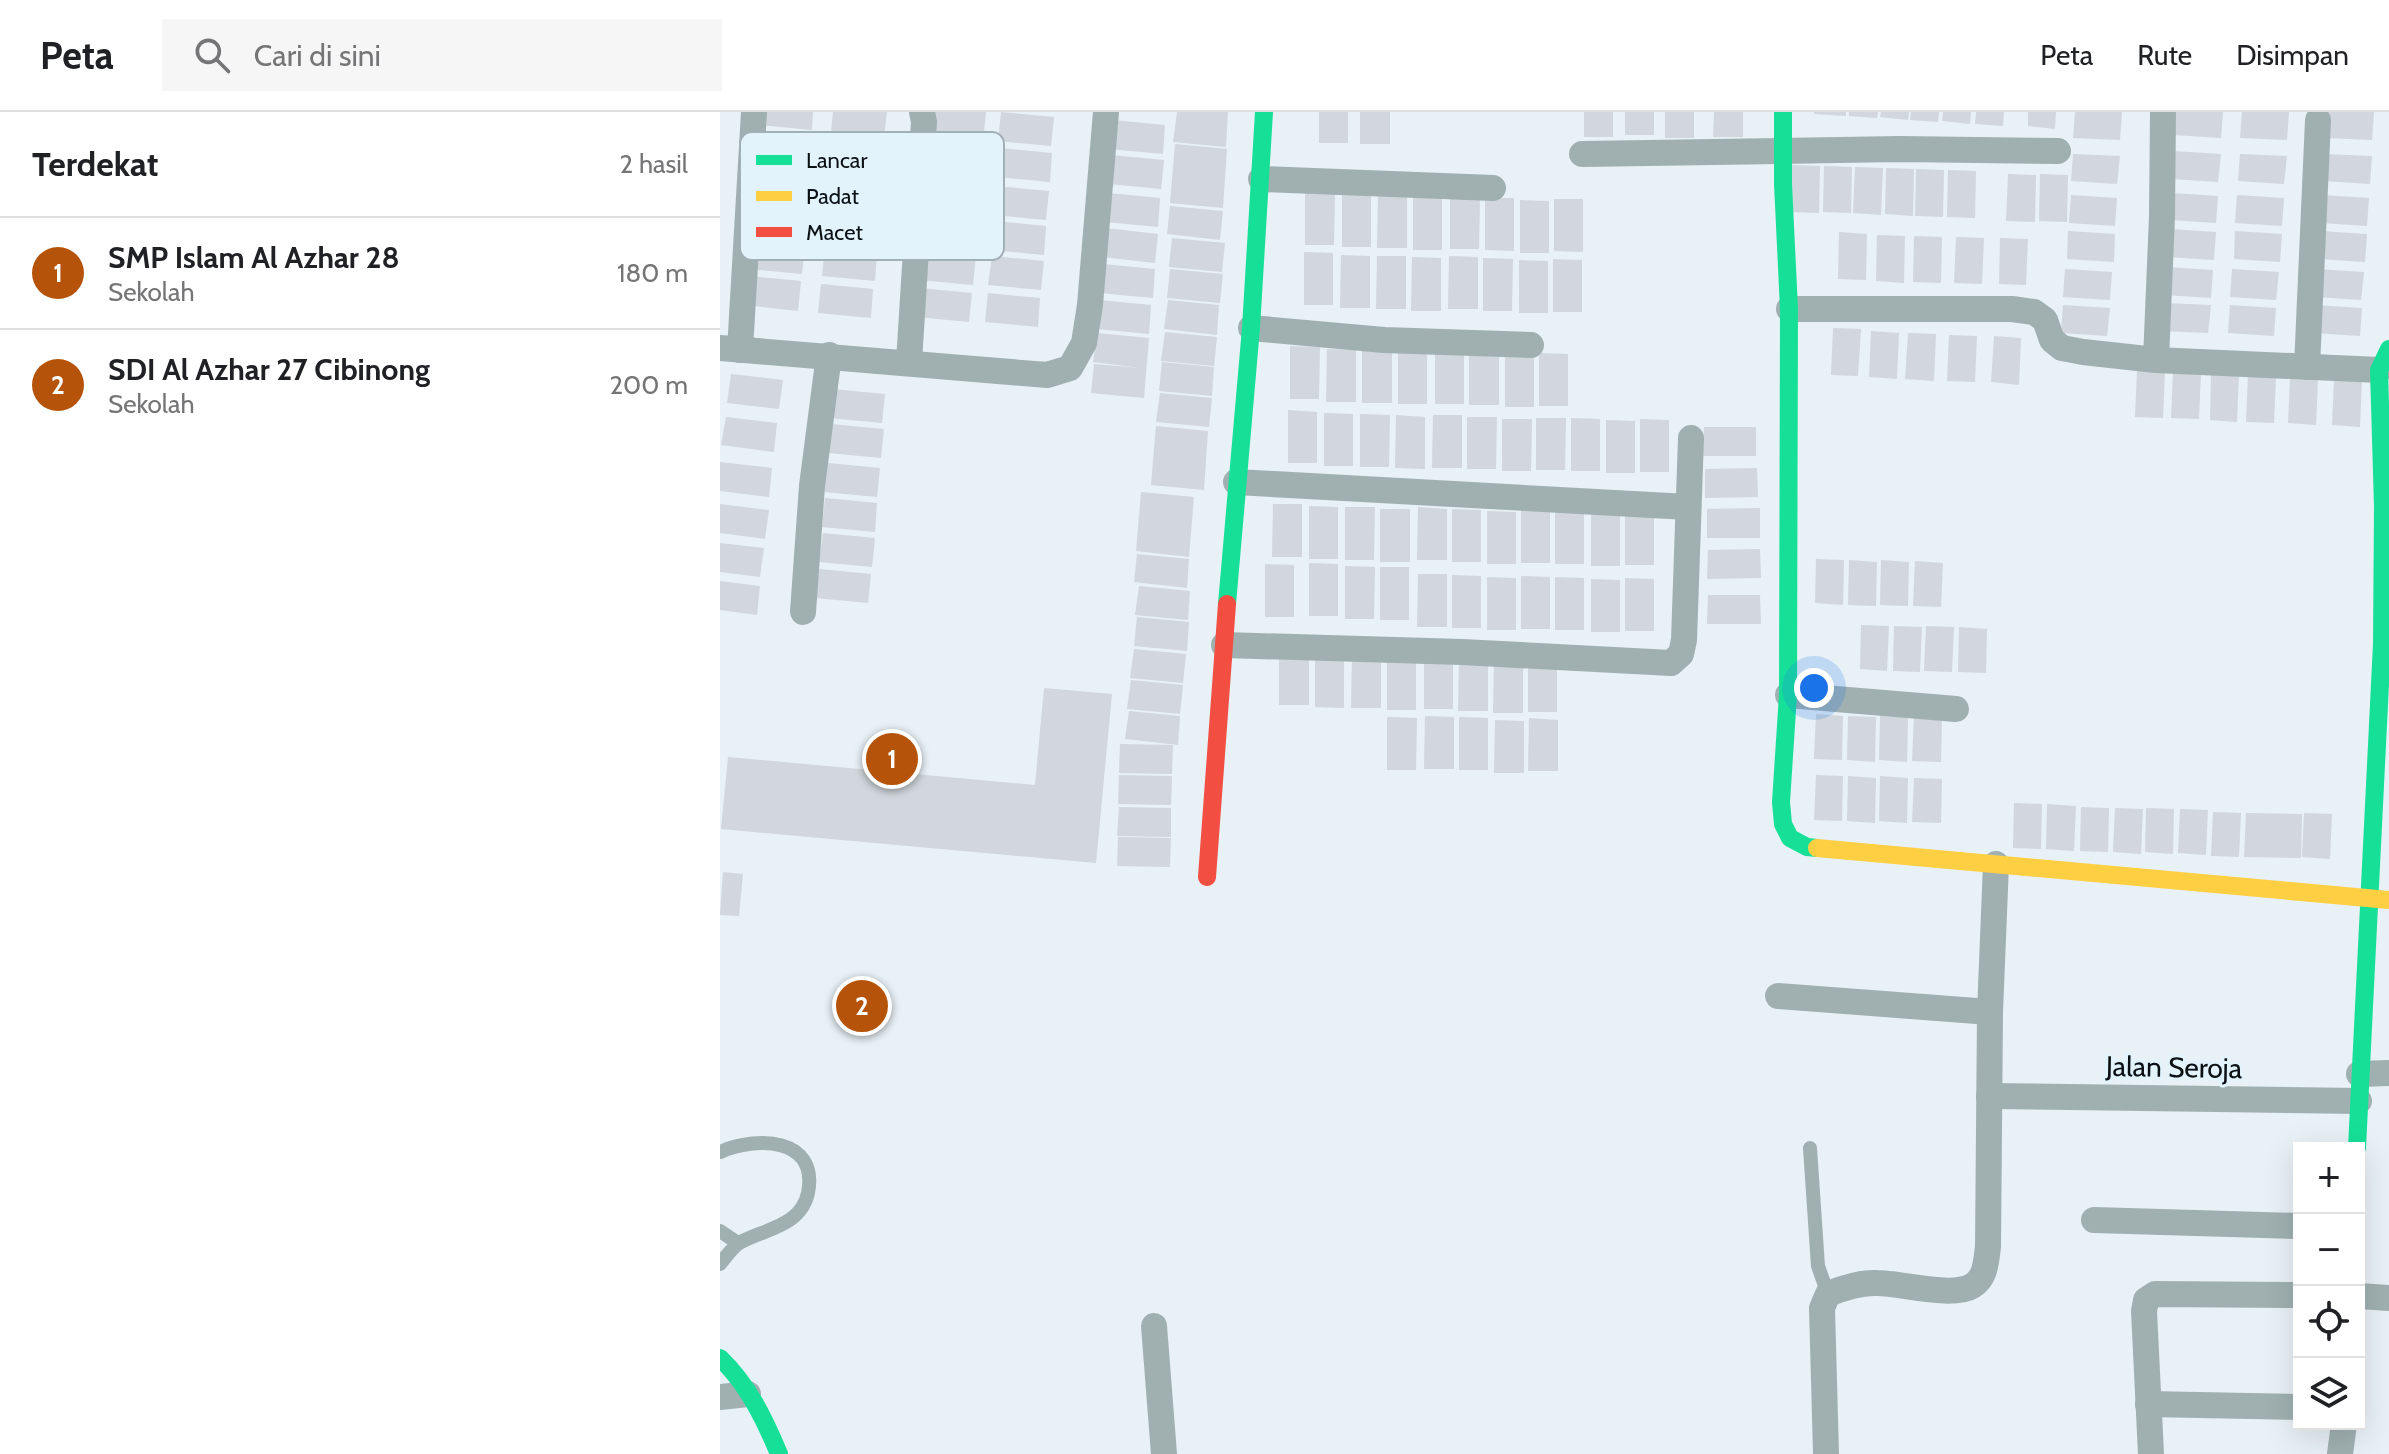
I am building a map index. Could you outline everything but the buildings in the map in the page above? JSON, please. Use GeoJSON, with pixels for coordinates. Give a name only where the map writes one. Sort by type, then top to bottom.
{"type":"FeatureCollection","features":[{"type":"Feature","properties":{"kind":"street"},"geometry":{"type":"LineString","coordinates":[[752,132],[754,112]]}},
{"type":"Feature","properties":{"kind":"street"},"geometry":{"type":"LineString","coordinates":[[922,112],[923,132]]}},
{"type":"Feature","properties":{"kind":"street"},"geometry":{"type":"LineString","coordinates":[[740,250],[730,349],[1047,375],[1070,368],[1084,343],[1090,305],[1106,112]]}},
{"type":"Feature","properties":{"kind":"street"},"geometry":{"type":"LineString","coordinates":[[1207,877],[1236,482],[1251,328],[1264,112]]}},
{"type":"Feature","properties":{"kind":"street"},"geometry":{"type":"LineString","coordinates":[[1783,112],[1789,309],[1788,695],[1781,802],[1783,824],[1790,838],[1807,847],[2389,900]]}},
{"type":"Feature","properties":{"kind":"street"},"geometry":{"type":"LineString","coordinates":[[2156,360],[2163,112]]}},
{"type":"Feature","properties":{"kind":"street"},"geometry":{"type":"LineString","coordinates":[[2307,367],[2318,120]]}},
{"type":"Feature","properties":{"kind":"street"},"geometry":{"type":"LineString","coordinates":[[1582,154],[1900,149],[2058,151]]}},
{"type":"Feature","properties":{"kind":"street"},"geometry":{"type":"LineString","coordinates":[[1261,179],[1493,188]]}},
{"type":"Feature","properties":{"kind":"street"},"geometry":{"type":"LineString","coordinates":[[909,362],[915,260]]}},
{"type":"Feature","properties":{"kind":"street"},"geometry":{"type":"LineString","coordinates":[[1789,309],[2012,309],[2034,312],[2045,320],[2052,340],[2062,348],[2156,360],[2307,367],[2384,360],[2386,644],[2368,898],[2357,1142]]}},
{"type":"Feature","properties":{"kind":"street"},"geometry":{"type":"LineString","coordinates":[[1251,328],[1384,340],[1531,345]]}},
{"type":"Feature","properties":{"kind":"street"},"geometry":{"type":"LineString","coordinates":[[803,612],[812,486],[829,355]]}},
{"type":"Feature","properties":{"kind":"street"},"geometry":{"type":"LineString","coordinates":[[1224,645],[1462,652],[1671,663],[1681,654],[1684,640],[1691,438]]}},
{"type":"Feature","properties":{"kind":"street"},"geometry":{"type":"LineString","coordinates":[[1236,482],[1688,507]]}},
{"type":"Feature","properties":{"kind":"street"},"geometry":{"type":"LineString","coordinates":[[1788,695],[1956,709]]}},
{"type":"Feature","properties":{"kind":"street"},"geometry":{"type":"LineString","coordinates":[[1826,1454],[1822,1308],[1828,1294],[1843,1288],[1875,1283],[1954,1290],[1972,1286],[1984,1274],[1988,1247],[1990,1012],[1996,864]]}},
{"type":"Feature","properties":{"kind":"street"},"geometry":{"type":"LineString","coordinates":[[1778,996],[1990,1012]]}},
{"type":"Feature","properties":{"kind":"street"},"geometry":{"type":"LineString","coordinates":[[2359,1074],[2389,1073]]}},
{"type":"Feature","properties":{"kind":"street","name":"Jalan Seroja"},"geometry":{"type":"LineString","coordinates":[[1989,1096],[2359,1101]]}},
{"type":"Feature","properties":{"kind":"street"},"geometry":{"type":"LineString","coordinates":[[2094,1220],[2293,1226]]}},
{"type":"Feature","properties":{"kind":"street"},"geometry":{"type":"LineString","coordinates":[[2151,1454],[2146,1300],[2155,1294],[2293,1295]]}},
{"type":"Feature","properties":{"kind":"street"},"geometry":{"type":"LineString","coordinates":[[2365,1296],[2389,1298]]}},
{"type":"Feature","properties":{"kind":"street"},"geometry":{"type":"LineString","coordinates":[[1154,1326],[1164,1454]]}},
{"type":"Feature","properties":{"kind":"street"},"geometry":{"type":"LineString","coordinates":[[720,1358],[729,1366],[767,1424],[779,1454]]}},
{"type":"Feature","properties":{"kind":"street"},"geometry":{"type":"LineString","coordinates":[[720,1397],[748,1394]]}},
{"type":"Feature","properties":{"kind":"street"},"geometry":{"type":"LineString","coordinates":[[2148,1404],[2293,1407]]}},
{"type":"Feature","properties":{"kind":"street"},"geometry":{"type":"LineString","coordinates":[[2340,1454],[2343,1430]]}},
{"type":"Feature","properties":{"kind":"lane"},"geometry":{"type":"LineString","coordinates":[[720,1152],[752,1144],[779,1144],[794,1150],[803,1159],[809,1175],[808,1195],[798,1214],[776,1228],[738,1243],[720,1264]]}},
{"type":"Feature","properties":{"kind":"lane"},"geometry":{"type":"LineString","coordinates":[[1810,1148],[1818,1266],[1828,1294]]}},
{"type":"Feature","properties":{"kind":"lane"},"geometry":{"type":"LineString","coordinates":[[720,1231],[738,1243]]}},
{"type":"Feature","properties":{"kind":"traffic: fast"},"geometry":{"type":"LineString","coordinates":[[1227,604],[1251,328],[1264,112]]}},
{"type":"Feature","properties":{"kind":"traffic: fast"},"geometry":{"type":"LineString","coordinates":[[1783,112],[1789,309],[1788,695],[1781,802],[1783,824],[1790,838],[1807,847],[1817,848]]}},
{"type":"Feature","properties":{"kind":"traffic: fast"},"geometry":{"type":"LineString","coordinates":[[2357,1142],[2382,644],[2383,507],[2379,370],[2389,349]]}},
{"type":"Feature","properties":{"kind":"traffic: fast"},"geometry":{"type":"LineString","coordinates":[[720,1358],[739,1379],[754,1403],[779,1454]]}},
{"type":"Feature","properties":{"kind":"traffic: slow"},"geometry":{"type":"LineString","coordinates":[[1817,848],[2389,900]]}},
{"type":"Feature","properties":{"kind":"traffic: jam"},"geometry":{"type":"LineString","coordinates":[[1207,877],[1227,604]]}},
{"type":"Feature","properties":{"kind":"place","name":"SMP Islam Al Azhar 28"},"geometry":{"type":"Point","coordinates":[892,759]}},
{"type":"Feature","properties":{"kind":"place","name":"SDI Al Azhar 27 Cibinong"},"geometry":{"type":"Point","coordinates":[862,1006]}}]}
